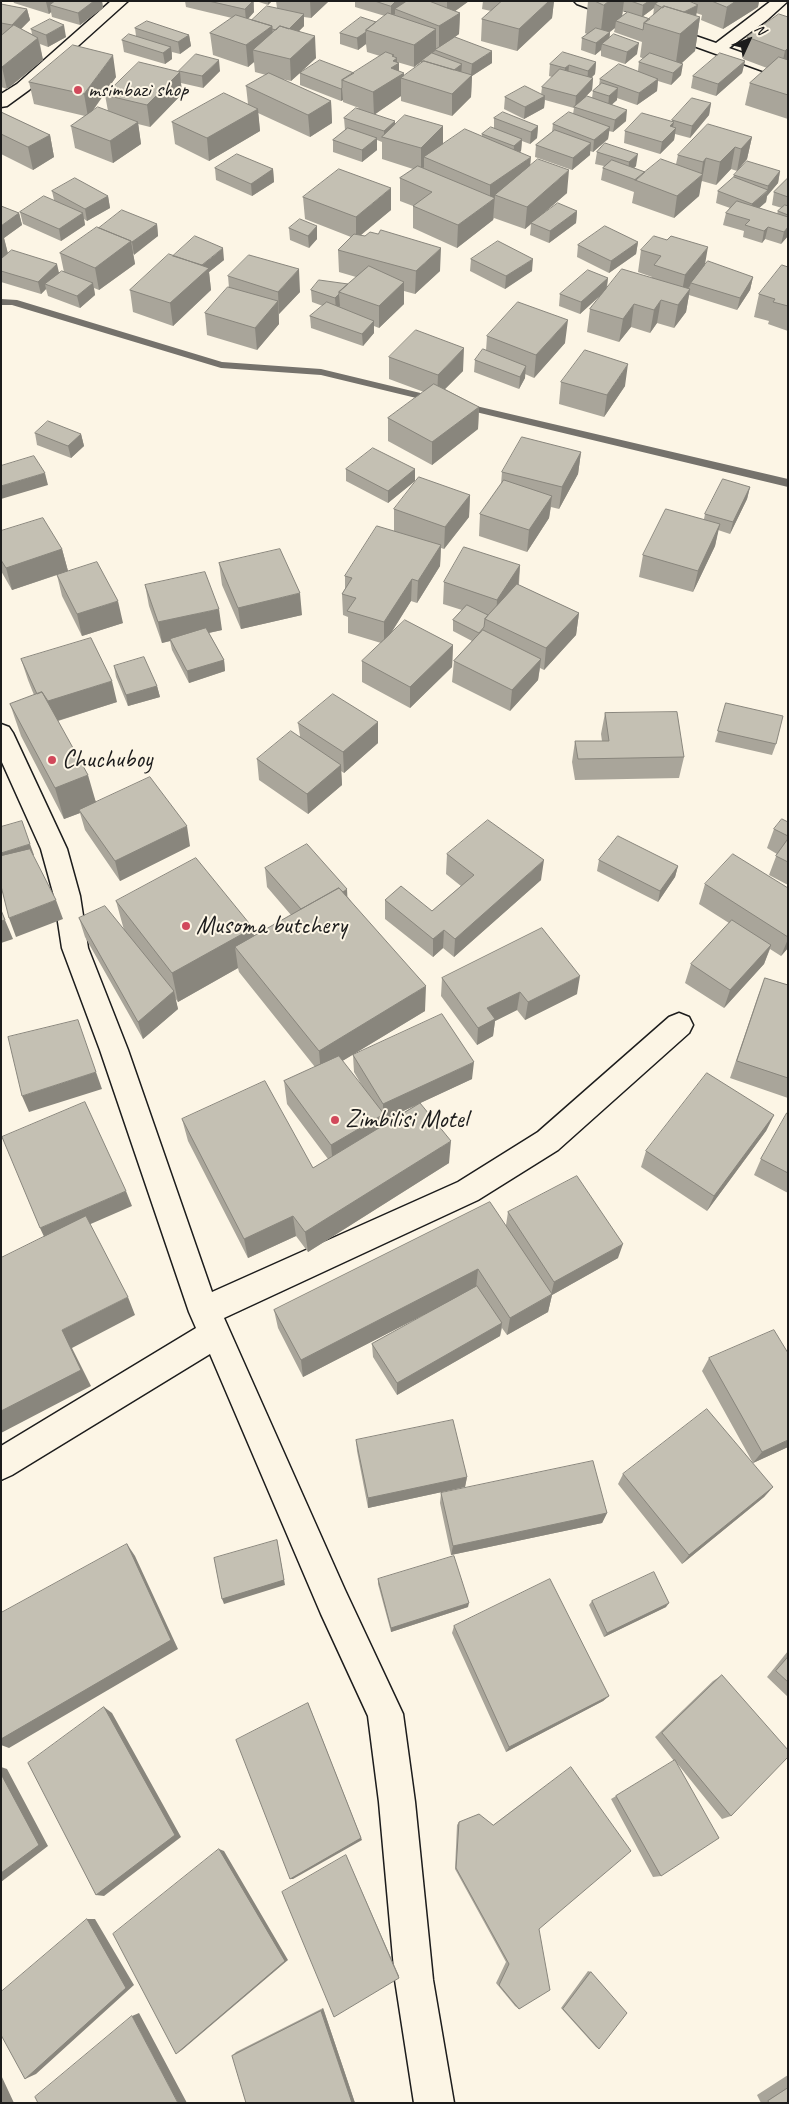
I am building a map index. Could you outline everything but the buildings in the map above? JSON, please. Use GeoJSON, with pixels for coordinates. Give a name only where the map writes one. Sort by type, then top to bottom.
{"type":"FeatureCollection","features":[{"type":"Feature","properties":{"kind":"street"},"geometry":{"type":"LineString","coordinates":[[1,102],[23,86],[120,1]]}},
{"type":"Feature","properties":{"kind":"street"},"geometry":{"type":"LineString","coordinates":[[582,1],[788,75]]}},
{"type":"Feature","properties":{"kind":"street"},"geometry":{"type":"LineString","coordinates":[[717,50],[762,17],[780,1]]}},
{"type":"Feature","properties":{"kind":"street"},"geometry":{"type":"LineString","coordinates":[[1,733],[54,850],[67,896],[75,948],[114,1050],[210,1323],[333,1602],[385,1714],[397,1802],[414,1980],[434,2103]]}},
{"type":"Feature","properties":{"kind":"street"},"geometry":{"type":"LineString","coordinates":[[1,1464],[210,1323],[249,1290],[468,1191],[548,1141],[680,1025]]}},
{"type":"Feature","properties":{"kind":"waterway"},"geometry":{"type":"LineString","coordinates":[[1,302],[13,302],[221,365],[321,372],[437,400]]}},
{"type":"Feature","properties":{"kind":"waterway"},"geometry":{"type":"LineString","coordinates":[[459,405],[788,483]]}},
{"type":"Feature","properties":{"kind":"place","name":"msimbazi shop"},"geometry":{"type":"Point","coordinates":[78,90]}},
{"type":"Feature","properties":{"kind":"place","name":"Chuchuboy"},"geometry":{"type":"Point","coordinates":[52,760]}},
{"type":"Feature","properties":{"kind":"place","name":"Musoma butchery"},"geometry":{"type":"Point","coordinates":[186,926]}},
{"type":"Feature","properties":{"kind":"place","name":"Zimbilisi Motel"},"geometry":{"type":"Point","coordinates":[335,1120]}}]}
